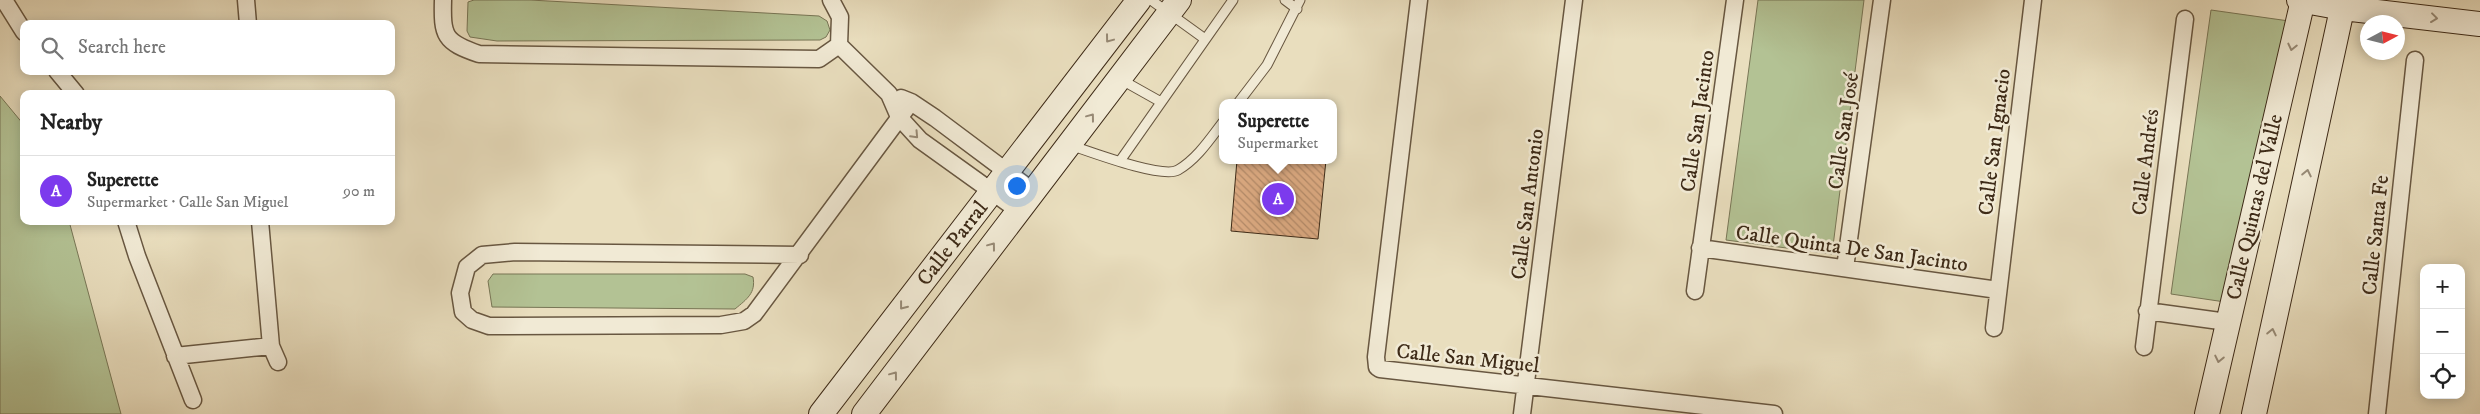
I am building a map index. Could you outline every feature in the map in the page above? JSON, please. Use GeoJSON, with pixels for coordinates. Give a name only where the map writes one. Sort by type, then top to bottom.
{"type":"FeatureCollection","features":[{"type":"Feature","properties":{"kind":"street"},"geometry":{"type":"LineString","coordinates":[[4,0],[20,26]]}},
{"type":"Feature","properties":{"kind":"street"},"geometry":{"type":"LineString","coordinates":[[246,0],[248,20]]}},
{"type":"Feature","properties":{"kind":"street"},"geometry":{"type":"LineString","coordinates":[[442,0],[443,29],[456,46],[479,54],[819,59],[839,46]]}},
{"type":"Feature","properties":{"kind":"street"},"geometry":{"type":"LineString","coordinates":[[831,0],[840,17],[839,46],[889,94],[899,117],[920,140],[1019,212]]}},
{"type":"Feature","properties":{"kind":"street","name":"Calle Parral"},"geometry":{"type":"LineString","coordinates":[[821,414],[1138,0]]}},
{"type":"Feature","properties":{"kind":"street","name":"Calle San Miguel"},"geometry":{"type":"LineString","coordinates":[[1419,0],[1376,357],[1377,367],[1380,369],[1774,414]]}},
{"type":"Feature","properties":{"kind":"street","name":"Calle San Antonio"},"geometry":{"type":"LineString","coordinates":[[1522,414],[1574,0]]}},
{"type":"Feature","properties":{"kind":"street","name":"Calle San Jacinto"},"geometry":{"type":"LineString","coordinates":[[1695,291],[1735,0]]}},
{"type":"Feature","properties":{"kind":"street","name":"Calle San José"},"geometry":{"type":"LineString","coordinates":[[1845,268],[1882,0]]}},
{"type":"Feature","properties":{"kind":"street","name":"Calle San Ignacio"},"geometry":{"type":"LineString","coordinates":[[1994,328],[2033,0]]}},
{"type":"Feature","properties":{"kind":"street"},"geometry":{"type":"LineString","coordinates":[[2299,0],[2343,4],[2480,24]]}},
{"type":"Feature","properties":{"kind":"street","name":"Calle Quintas del Valle"},"geometry":{"type":"LineString","coordinates":[[2207,414],[2303,0]]}},
{"type":"Feature","properties":{"kind":"street","name":"Calle Quintas del Valle"},"geometry":{"type":"LineString","coordinates":[[2254,414],[2343,4]]}},
{"type":"Feature","properties":{"kind":"street","name":"Calle Parral"},"geometry":{"type":"LineString","coordinates":[[864,414],[1120,79],[1167,5]]}},
{"type":"Feature","properties":{"kind":"street","name":"Calle Andrés"},"geometry":{"type":"LineString","coordinates":[[2144,347],[2185,19]]}},
{"type":"Feature","properties":{"kind":"street","name":"Calle Santa Fe"},"geometry":{"type":"LineString","coordinates":[[2377,414],[2415,60]]}},
{"type":"Feature","properties":{"kind":"street"},"geometry":{"type":"LineString","coordinates":[[61,75],[73,90]]}},
{"type":"Feature","properties":{"kind":"street"},"geometry":{"type":"LineString","coordinates":[[889,94],[911,102],[1034,192]]}},
{"type":"Feature","properties":{"kind":"street"},"geometry":{"type":"LineString","coordinates":[[800,255],[515,252],[482,255],[467,267],[460,293],[463,312],[472,320],[489,326],[732,324],[744,321],[754,314],[800,255],[911,102]]}},
{"type":"Feature","properties":{"kind":"street"},"geometry":{"type":"LineString","coordinates":[[127,225],[193,400]]}},
{"type":"Feature","properties":{"kind":"street"},"geometry":{"type":"LineString","coordinates":[[260,225],[271,346],[278,362]]}},
{"type":"Feature","properties":{"kind":"street","name":"Calle Quinta De San Jacinto"},"geometry":{"type":"LineString","coordinates":[[1700,248],[1998,290]]}},
{"type":"Feature","properties":{"kind":"street"},"geometry":{"type":"LineString","coordinates":[[2147,311],[2227,322]]}},
{"type":"Feature","properties":{"kind":"street"},"geometry":{"type":"LineString","coordinates":[[175,356],[271,346]]}},
{"type":"Feature","properties":{"kind":"lane"},"geometry":{"type":"LineString","coordinates":[[1120,161],[1233,0]]}},
{"type":"Feature","properties":{"kind":"lane"},"geometry":{"type":"LineString","coordinates":[[1285,0],[1297,9]]}},
{"type":"Feature","properties":{"kind":"lane"},"geometry":{"type":"LineString","coordinates":[[1241,99],[1267,65],[1300,0]]}},
{"type":"Feature","properties":{"kind":"lane"},"geometry":{"type":"LineString","coordinates":[[1167,5],[1205,39]]}},
{"type":"Feature","properties":{"kind":"lane"},"geometry":{"type":"LineString","coordinates":[[1120,79],[1161,102]]}},
{"type":"Feature","properties":{"kind":"lane"},"geometry":{"type":"LineString","coordinates":[[1070,145],[1158,173],[1177,171],[1197,155],[1219,127]]}},
{"type":"Feature","properties":{"kind":"green space"},"geometry":{"type":"Polygon","coordinates":[[[474,0],[530,0],[819,16],[827,21],[830,30],[826,37],[820,40],[497,41],[470,37],[467,31],[468,2],[474,0]]]}},
{"type":"Feature","properties":{"kind":"green space"},"geometry":{"type":"Polygon","coordinates":[[[1758,0],[1864,0],[1832,254],[1726,240],[1758,0]]]}},
{"type":"Feature","properties":{"kind":"green space"},"geometry":{"type":"Polygon","coordinates":[[[2211,10],[2289,21],[2225,302],[2171,294],[2211,10]]]}},
{"type":"Feature","properties":{"kind":"green space"},"geometry":{"type":"Polygon","coordinates":[[[0,96],[20,120],[20,225],[70,225],[121,414],[0,414],[0,96]]]}},
{"type":"Feature","properties":{"kind":"green space"},"geometry":{"type":"Polygon","coordinates":[[[493,274],[745,274],[753,277],[754,283],[750,295],[735,309],[492,307],[488,281],[493,274]]]}},
{"type":"Feature","properties":{"kind":"building"},"geometry":{"type":"Polygon","coordinates":[[[1237,164],[1326,164],[1318,239],[1231,231],[1237,164]]]}},
{"type":"Feature","properties":{"kind":"place","name":"Superette"},"geometry":{"type":"Point","coordinates":[1278,199]}}]}
